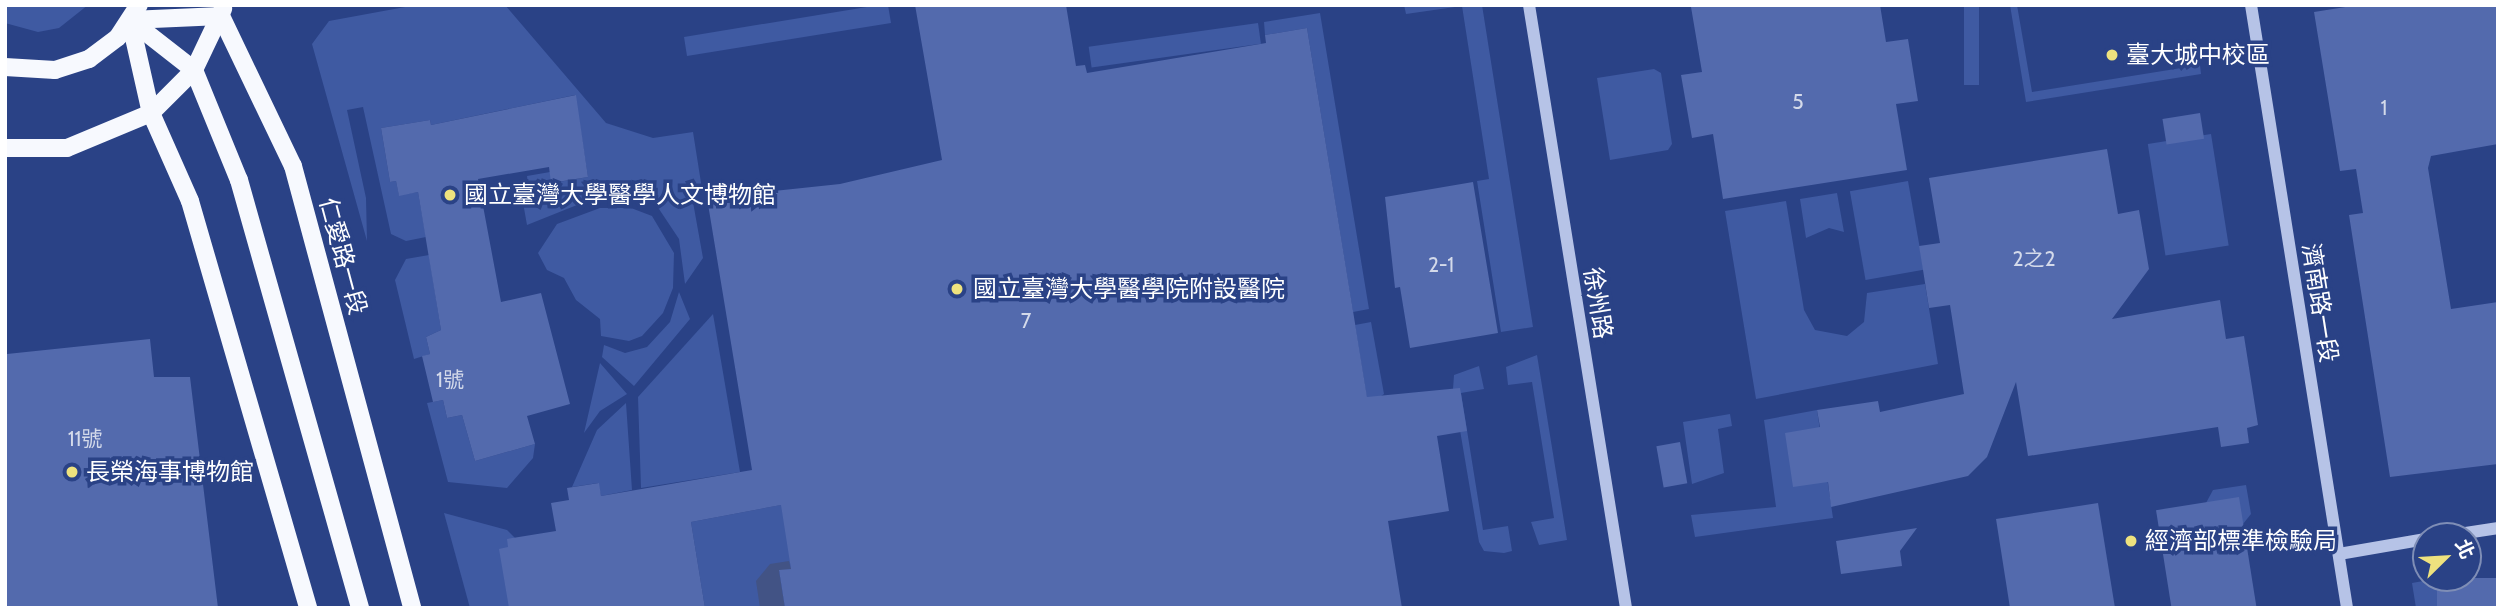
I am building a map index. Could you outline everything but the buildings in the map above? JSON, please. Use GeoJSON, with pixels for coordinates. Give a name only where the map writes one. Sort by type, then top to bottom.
{"type":"FeatureCollection","features":[{"type":"Feature","properties":{"kind":"main road"},"geometry":{"type":"LineString","coordinates":[[5,67],[37,72],[72,66],[104,49],[134,12],[222,10],[194,70],[151,113],[68,148],[5,148]]}},
{"type":"Feature","properties":{"kind":"main road","name":"仁愛路一段"},"geometry":{"type":"LineString","coordinates":[[222,10],[293,166],[412,608]]}},
{"type":"Feature","properties":{"kind":"main road"},"geometry":{"type":"LineString","coordinates":[[134,12],[194,70],[239,180],[360,608]]}},
{"type":"Feature","properties":{"kind":"main road"},"geometry":{"type":"LineString","coordinates":[[134,12],[151,113],[187,192],[308,608]]}},
{"type":"Feature","properties":{"kind":"street","name":"徐州路"},"geometry":{"type":"LineString","coordinates":[[1529,5],[1626,608]]}},
{"type":"Feature","properties":{"kind":"street","name":"濟南路一段"},"geometry":{"type":"LineString","coordinates":[[2251,5],[2347,608]]}},
{"type":"Feature","properties":{"kind":"street"},"geometry":{"type":"LineString","coordinates":[[2339,554],[2412,541]]}},
{"type":"Feature","properties":{"kind":"shaded area"},"geometry":{"type":"Polygon","coordinates":[[[5,5],[88,5],[59,28],[38,32],[5,23],[5,5]]]}},
{"type":"Feature","properties":{"kind":"shaded area"},"geometry":{"type":"Polygon","coordinates":[[[416,5],[505,5],[606,123],[653,138],[693,132],[702,189],[691,191],[703,258],[685,284],[679,239],[655,203],[628,194],[597,197],[527,225],[520,186],[528,185],[527,176],[550,172],[552,183],[588,177],[575,95],[431,125],[430,120],[381,128],[390,182],[396,181],[399,195],[418,192],[426,237],[406,241],[391,234],[363,107],[347,110],[366,198],[367,241],[312,44],[329,21],[416,5]]]}},
{"type":"Feature","properties":{"kind":"shaded area"},"geometry":{"type":"Polygon","coordinates":[[[888,5],[891,23],[687,56],[684,37],[888,5]]]}},
{"type":"Feature","properties":{"kind":"shaded area"},"geometry":{"type":"Polygon","coordinates":[[[1404,5],[1482,5],[1533,327],[1501,332],[1477,181],[1489,179],[1462,6],[1406,14],[1404,5]]]}},
{"type":"Feature","properties":{"kind":"shaded area"},"geometry":{"type":"Polygon","coordinates":[[[1964,5],[1979,5],[1979,85],[1964,85],[1964,5]]]}},
{"type":"Feature","properties":{"kind":"shaded area"},"geometry":{"type":"Polygon","coordinates":[[[2010,5],[2017,5],[2032,92],[2200,65],[2201,74],[2026,102],[2010,5]]]}},
{"type":"Feature","properties":{"kind":"shaded area"},"geometry":{"type":"Polygon","coordinates":[[[1320,13],[1369,309],[1353,312],[1307,28],[1265,35],[1264,22],[1320,13]]]}},
{"type":"Feature","properties":{"kind":"shaded area"},"geometry":{"type":"Polygon","coordinates":[[[1258,23],[1261,44],[1092,68],[1089,47],[1258,23]]]}},
{"type":"Feature","properties":{"kind":"shaded area"},"geometry":{"type":"Polygon","coordinates":[[[1654,69],[1661,73],[1672,144],[1668,150],[1610,160],[1597,78],[1654,69]]]}},
{"type":"Feature","properties":{"kind":"shaded area"},"geometry":{"type":"Polygon","coordinates":[[[2211,134],[2229,246],[2165,256],[2148,144],[2211,134]]]}},
{"type":"Feature","properties":{"kind":"shaded area"},"geometry":{"type":"Polygon","coordinates":[[[1908,181],[1924,270],[1866,280],[1850,191],[1908,181]]]}},
{"type":"Feature","properties":{"kind":"shaded area"},"geometry":{"type":"Polygon","coordinates":[[[1837,193],[1844,232],[1829,228],[1806,238],[1800,199],[1837,193]]]}},
{"type":"Feature","properties":{"kind":"shaded area"},"geometry":{"type":"Polygon","coordinates":[[[1786,201],[1804,310],[1815,330],[1847,336],[1864,322],[1867,293],[1925,284],[1938,364],[1756,399],[1725,211],[1786,201]]]}},
{"type":"Feature","properties":{"kind":"shaded area"},"geometry":{"type":"Polygon","coordinates":[[[600,208],[631,208],[652,216],[674,253],[673,288],[663,313],[642,336],[629,341],[601,336],[600,319],[576,300],[564,278],[547,270],[538,253],[557,224],[600,208]]]}},
{"type":"Feature","properties":{"kind":"shaded area"},"geometry":{"type":"Polygon","coordinates":[[[429,255],[441,330],[426,337],[430,354],[414,359],[395,280],[406,259],[429,255]]]}},
{"type":"Feature","properties":{"kind":"shaded area"},"geometry":{"type":"Polygon","coordinates":[[[679,292],[690,319],[634,386],[602,357],[604,345],[625,353],[647,347],[670,322],[679,292]]]}},
{"type":"Feature","properties":{"kind":"shaded area"},"geometry":{"type":"Polygon","coordinates":[[[713,314],[740,472],[641,488],[638,397],[713,314]]]}},
{"type":"Feature","properties":{"kind":"shaded area"},"geometry":{"type":"Polygon","coordinates":[[[1371,322],[1384,394],[1368,405],[1355,325],[1371,322]]]}},
{"type":"Feature","properties":{"kind":"shaded area"},"geometry":{"type":"Polygon","coordinates":[[[1537,355],[1567,540],[1539,545],[1531,522],[1554,518],[1532,382],[1508,385],[1506,367],[1537,355]]]}},
{"type":"Feature","properties":{"kind":"shaded area"},"geometry":{"type":"Polygon","coordinates":[[[600,363],[627,394],[600,411],[584,433],[600,363]]]}},
{"type":"Feature","properties":{"kind":"shaded area"},"geometry":{"type":"Polygon","coordinates":[[[1479,366],[1484,389],[1461,393],[1483,530],[1508,526],[1512,551],[1504,553],[1484,551],[1479,542],[1453,389],[1454,375],[1479,366]]]}},
{"type":"Feature","properties":{"kind":"shaded area"},"geometry":{"type":"Polygon","coordinates":[[[443,400],[447,418],[462,415],[475,461],[535,444],[533,458],[507,488],[448,482],[427,403],[443,400]]]}},
{"type":"Feature","properties":{"kind":"shaded area"},"geometry":{"type":"Polygon","coordinates":[[[626,403],[632,490],[601,496],[598,483],[572,487],[597,430],[626,403]]]}},
{"type":"Feature","properties":{"kind":"shaded area"},"geometry":{"type":"Polygon","coordinates":[[[1817,410],[1833,518],[1695,537],[1691,515],[1776,507],[1764,420],[1817,410]]]}},
{"type":"Feature","properties":{"kind":"shaded area"},"geometry":{"type":"Polygon","coordinates":[[[1730,414],[1732,426],[1718,429],[1724,473],[1692,484],[1683,422],[1730,414]]]}},
{"type":"Feature","properties":{"kind":"shaded area"},"geometry":{"type":"Polygon","coordinates":[[[2246,485],[2251,514],[2243,524],[2206,503],[2213,490],[2246,485]]]}},
{"type":"Feature","properties":{"kind":"shaded area"},"geometry":{"type":"Polygon","coordinates":[[[786,504],[791,569],[779,571],[785,608],[705,608],[691,522],[786,504]]]}},
{"type":"Feature","properties":{"kind":"shaded area"},"geometry":{"type":"Polygon","coordinates":[[[444,513],[507,530],[515,538],[526,608],[470,608],[444,513]]]}},
{"type":"Feature","properties":{"kind":"shaded area"},"geometry":{"type":"Polygon","coordinates":[[[789,561],[791,569],[779,571],[785,608],[760,608],[756,581],[770,564],[789,561]]]}},
{"type":"Feature","properties":{"kind":"shaded area"},"geometry":{"type":"Polygon","coordinates":[[[2413,592],[2441,592],[2443,608],[2416,608],[2413,592]]]}},
{"type":"Feature","properties":{"kind":"place","name":"臺大城中校區"},"geometry":{"type":"Point","coordinates":[2112,55]}},
{"type":"Feature","properties":{"kind":"place","name":"國立臺灣大學醫學人文博物館"},"geometry":{"type":"Point","coordinates":[450,195]}},
{"type":"Feature","properties":{"kind":"place","name":"國立臺灣大學醫學院附設醫院"},"geometry":{"type":"Point","coordinates":[957,289]}},
{"type":"Feature","properties":{"kind":"place","name":"長榮海事博物館"},"geometry":{"type":"Point","coordinates":[72,472]}},
{"type":"Feature","properties":{"kind":"place","name":"經濟部標準檢驗局"},"geometry":{"type":"Point","coordinates":[2131,541]}}]}
